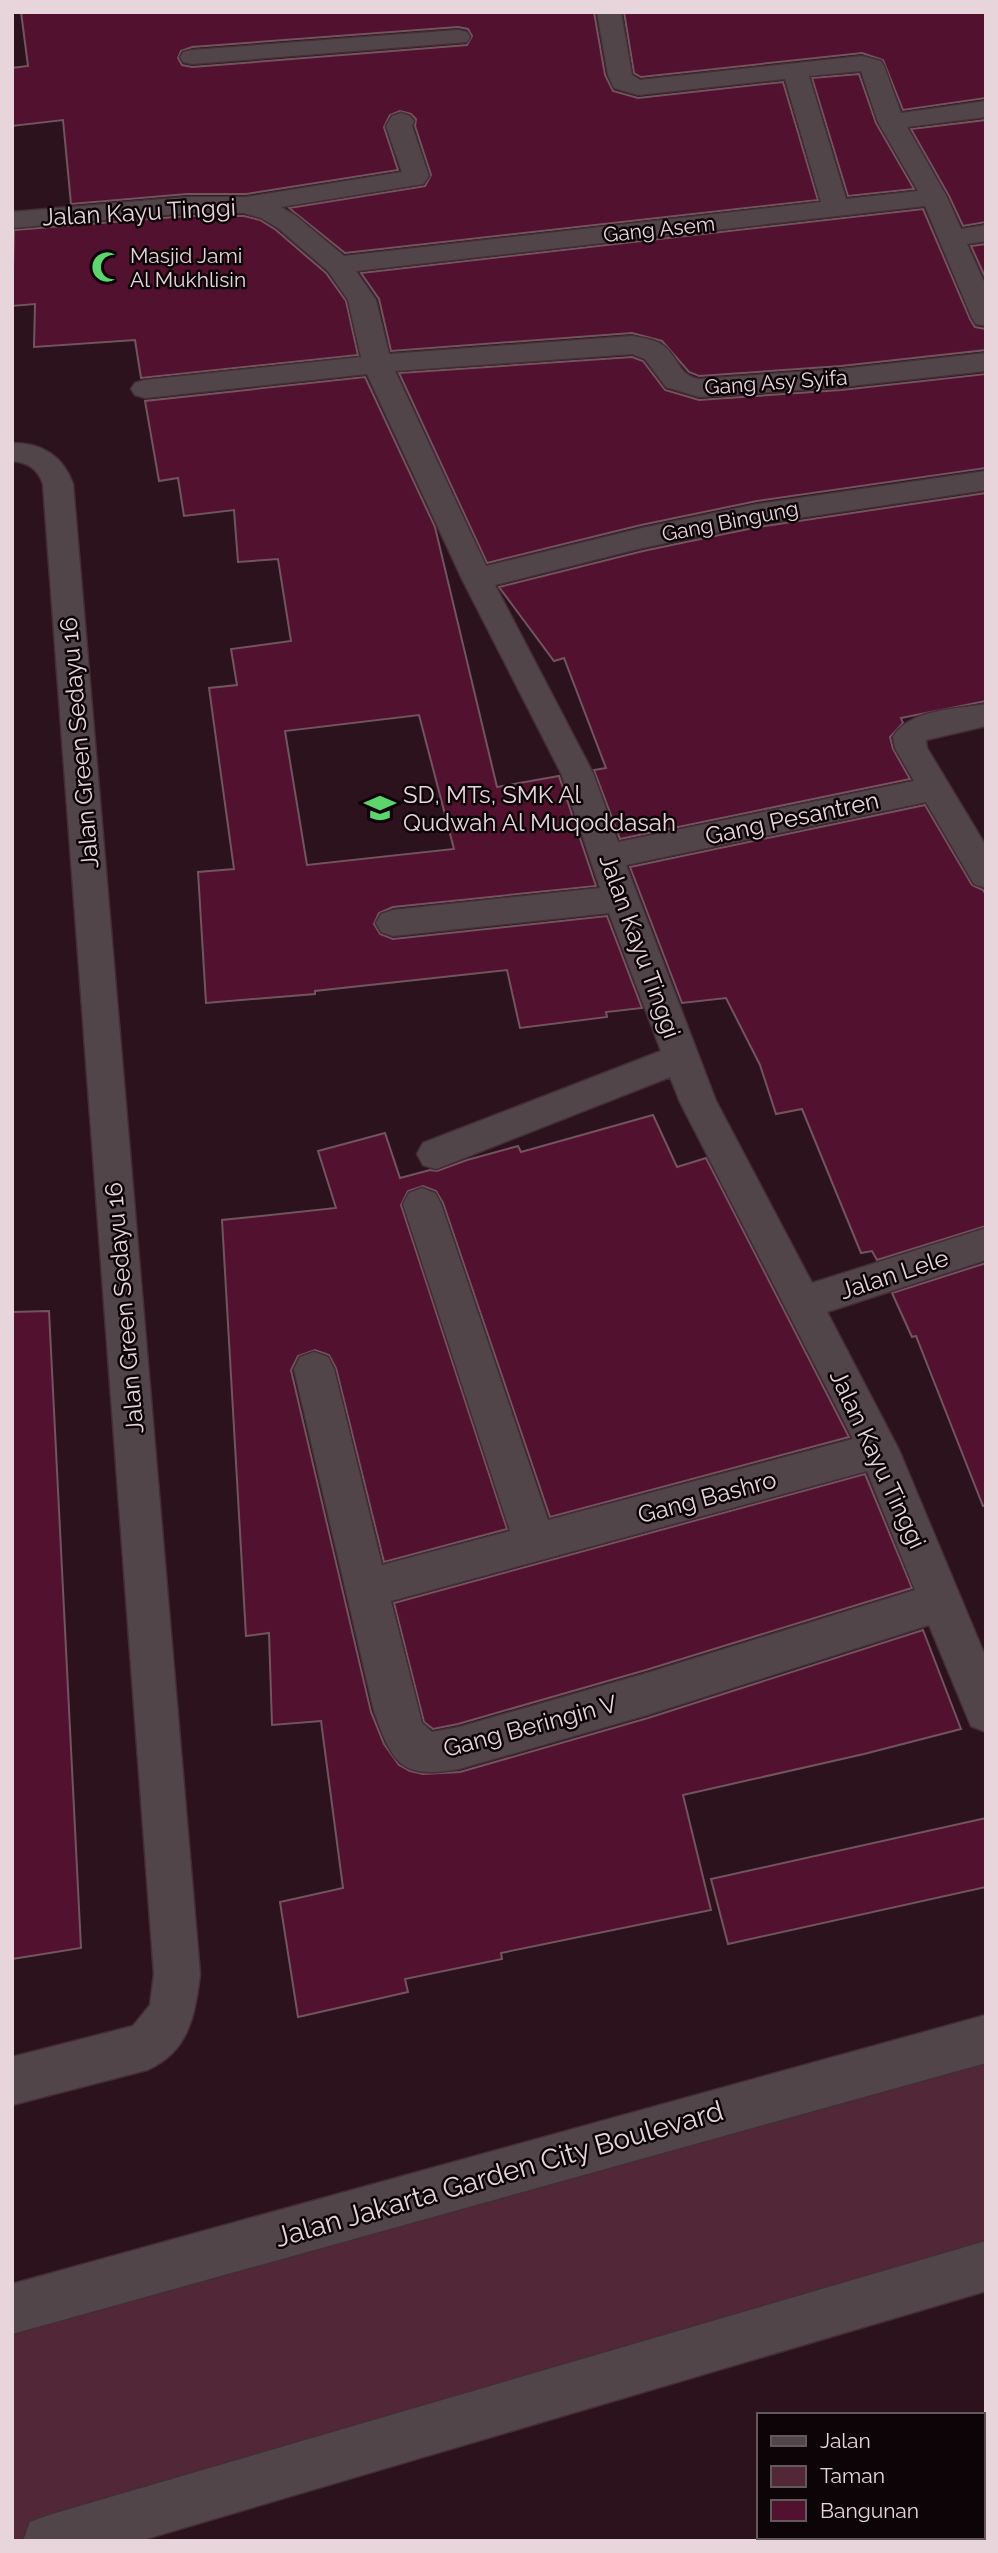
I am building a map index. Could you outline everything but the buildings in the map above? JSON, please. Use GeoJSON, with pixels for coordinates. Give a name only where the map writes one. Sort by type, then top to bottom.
{"type":"FeatureCollection","features":[{"type":"Feature","properties":{"kind":"street"},"geometry":{"type":"LineString","coordinates":[[609,12],[620,75],[623,83],[629,87],[862,62],[872,66],[891,122],[934,197],[986,317]]}},
{"type":"Feature","properties":{"kind":"street"},"geometry":{"type":"LineString","coordinates":[[192,57],[368,33],[458,37]]}},
{"type":"Feature","properties":{"kind":"street"},"geometry":{"type":"LineString","coordinates":[[794,69],[835,208]]}},
{"type":"Feature","properties":{"kind":"street"},"geometry":{"type":"LineString","coordinates":[[891,122],[986,110]]}},
{"type":"Feature","properties":{"kind":"street"},"geometry":{"type":"LineString","coordinates":[[245,205],[414,178],[416,176],[399,126],[401,121]]}},
{"type":"Feature","properties":{"kind":"street","name":"Gang Asem"},"geometry":{"type":"LineString","coordinates":[[338,265],[934,197]]}},
{"type":"Feature","properties":{"kind":"street","name":"Jalan Kayu Tinggi"},"geometry":{"type":"LineString","coordinates":[[12,220],[187,205],[245,205],[270,212],[287,222],[338,265],[362,300],[377,364],[477,579],[577,774],[698,1102],[752,1201],[879,1450],[986,1712]]}},
{"type":"Feature","properties":{"kind":"street"},"geometry":{"type":"LineString","coordinates":[[953,238],[986,233]]}},
{"type":"Feature","properties":{"kind":"street","name":"Gang Asy Syifa"},"geometry":{"type":"LineString","coordinates":[[377,364],[632,345],[652,348],[658,352],[673,382],[699,388],[841,378],[986,362]]}},
{"type":"Feature","properties":{"kind":"street"},"geometry":{"type":"LineString","coordinates":[[145,389],[377,364]]}},
{"type":"Feature","properties":{"kind":"street","name":"Jalan Green Sedayu 16"},"geometry":{"type":"LineString","coordinates":[[12,452],[37,455],[55,474],[58,484],[177,1974],[172,2015],[148,2046],[12,2081]]}},
{"type":"Feature","properties":{"kind":"street","name":"Gang Bingung"},"geometry":{"type":"LineString","coordinates":[[477,579],[642,538],[758,514],[986,480]]}},
{"type":"Feature","properties":{"kind":"street"},"geometry":{"type":"LineString","coordinates":[[986,715],[919,728],[912,731],[909,737],[911,748],[986,875]]}},
{"type":"Feature","properties":{"kind":"street","name":"Gang Pesantren"},"geometry":{"type":"LineString","coordinates":[[607,857],[936,788]]}},
{"type":"Feature","properties":{"kind":"street"},"geometry":{"type":"LineString","coordinates":[[393,923],[621,899]]}},
{"type":"Feature","properties":{"kind":"street"},"geometry":{"type":"LineString","coordinates":[[436,1154],[680,1058]]}},
{"type":"Feature","properties":{"kind":"street"},"geometry":{"type":"LineString","coordinates":[[422,1204],[535,1543]]}},
{"type":"Feature","properties":{"kind":"street","name":"Jalan Lele"},"geometry":{"type":"LineString","coordinates":[[802,1303],[986,1244]]}},
{"type":"Feature","properties":{"kind":"street","name":"Gang Beringin V"},"geometry":{"type":"LineString","coordinates":[[314,1369],[396,1712],[405,1736],[415,1749],[432,1752],[459,1748],[647,1694],[942,1601]]}},
{"type":"Feature","properties":{"kind":"street","name":"Gang Bashro"},"geometry":{"type":"LineString","coordinates":[[368,1588],[879,1450]]}},
{"type":"Feature","properties":{"kind":"street","name":"Jalan Jakarta Garden City Boulevard"},"geometry":{"type":"LineString","coordinates":[[12,2309],[986,2039]]}},
{"type":"Feature","properties":{"kind":"street"},"geometry":{"type":"LineString","coordinates":[[49,2541],[986,2266]]}},
{"type":"Feature","properties":{"kind":"green space"},"geometry":{"type":"Polygon","coordinates":[[[986,2044],[986,2266],[41,2541],[12,2541],[12,2312],[986,2044]]]}},
{"type":"Feature","properties":{"kind":"place","name":"Masjid Jami Al Mukhlisin"},"geometry":{"type":"Point","coordinates":[107,267]}},
{"type":"Feature","properties":{"kind":"place","name":"SD, MTs, SMK Al Qudwah Al Muqoddasah"},"geometry":{"type":"Point","coordinates":[380,808]}}]}
